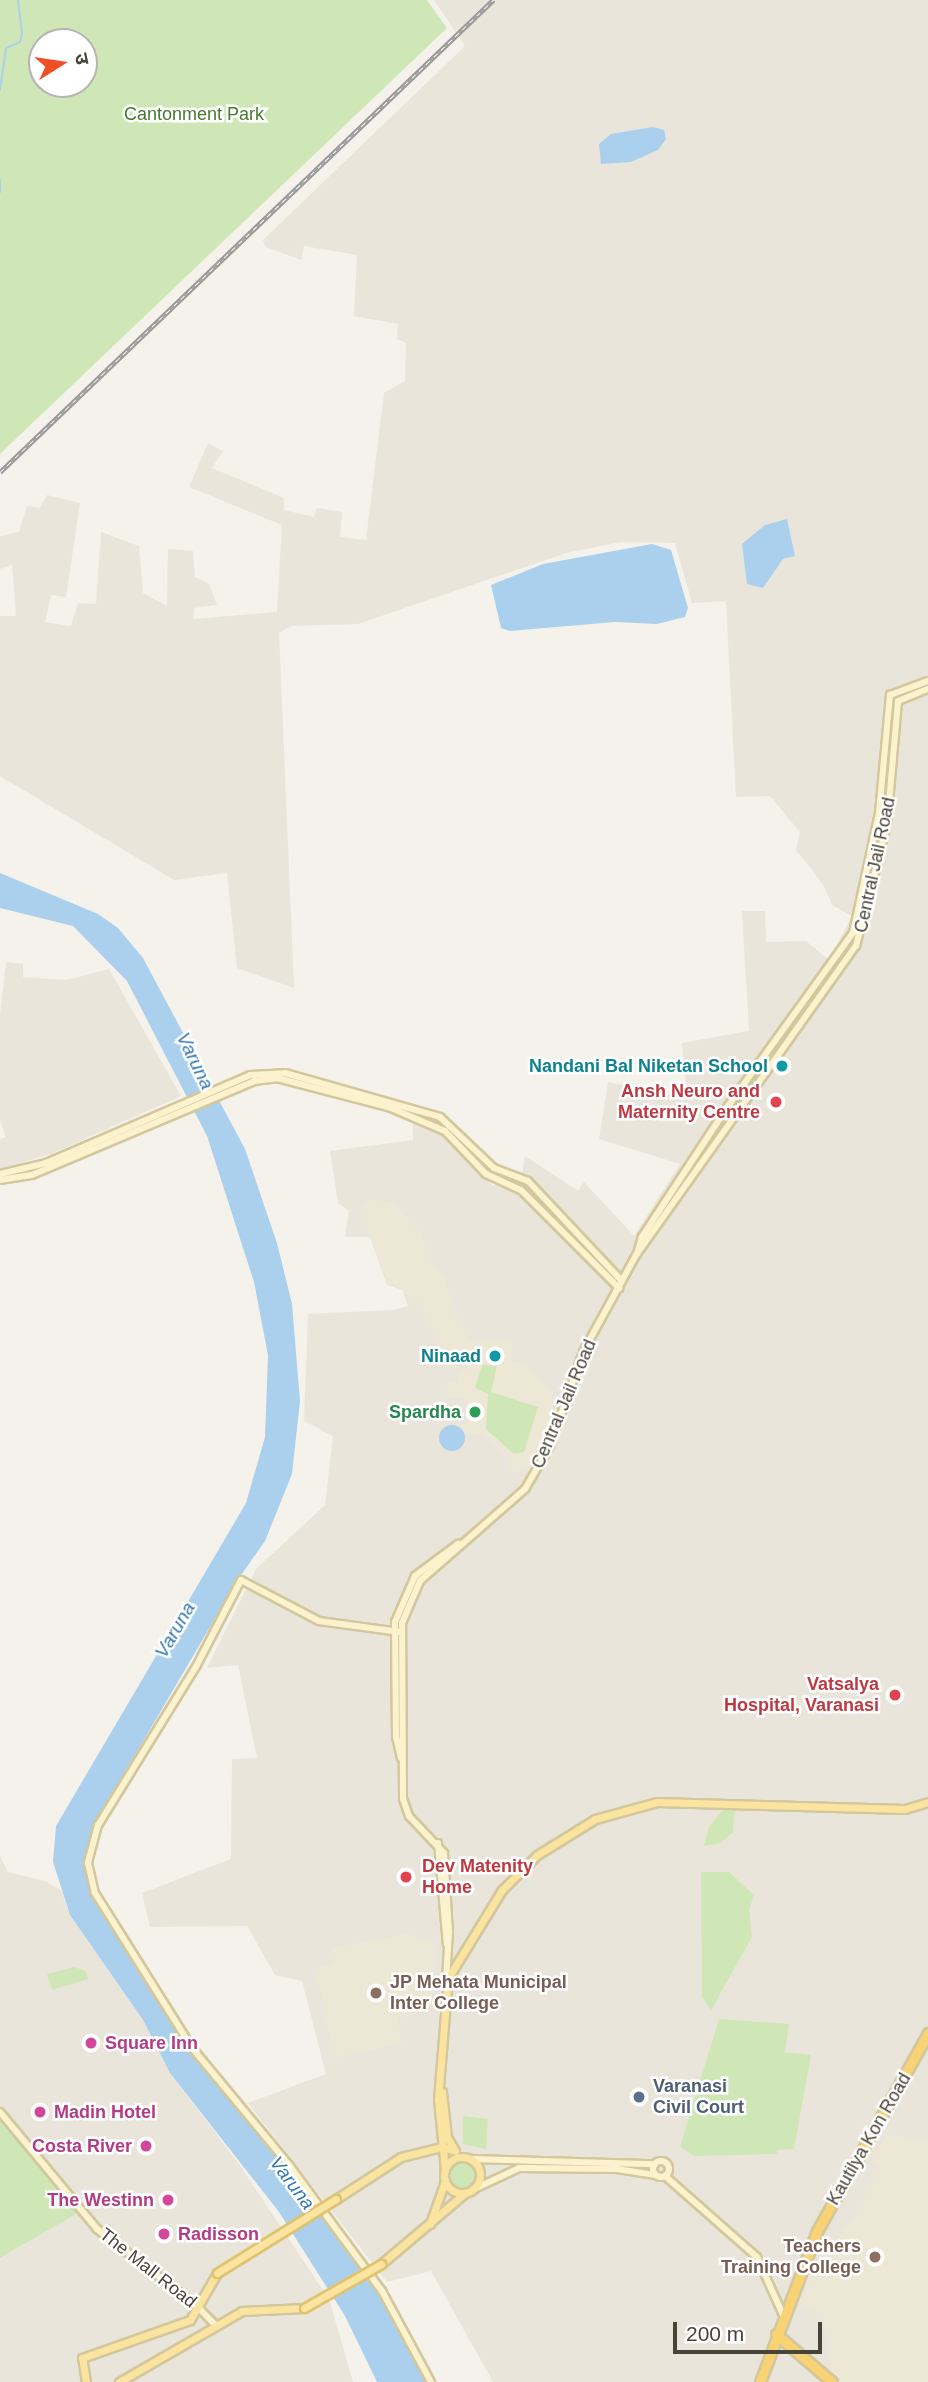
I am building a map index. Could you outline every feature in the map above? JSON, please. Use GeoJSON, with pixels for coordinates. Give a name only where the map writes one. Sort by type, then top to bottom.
{"type":"FeatureCollection","features":[{"type":"Feature","properties":{"kind":"highway","name":"Kautilya Kon Road"},"geometry":{"type":"LineString","coordinates":[[776,2338],[817,2231],[927,2037]]}},
{"type":"Feature","properties":{"kind":"highway"},"geometry":{"type":"LineString","coordinates":[[755,2382],[776,2338]]}},
{"type":"Feature","properties":{"kind":"highway"},"geometry":{"type":"LineString","coordinates":[[760,2382],[776,2338]]}},
{"type":"Feature","properties":{"kind":"highway"},"geometry":{"type":"LineString","coordinates":[[776,2338],[824,2382]]}},
{"type":"Feature","properties":{"kind":"highway"},"geometry":{"type":"LineString","coordinates":[[776,2338],[832,2382]]}},
{"type":"Feature","properties":{"kind":"main road"},"geometry":{"type":"LineString","coordinates":[[428,2227],[445,2181],[441,2147],[440,2088],[446,1987],[468,1939],[509,1882],[537,1855],[595,1819],[657,1802],[905,1809],[928,1801]]}},
{"type":"Feature","properties":{"kind":"main road"},"geometry":{"type":"LineString","coordinates":[[440,2088],[445,2125],[453,2150]]}},
{"type":"Feature","properties":{"kind":"main road"},"geometry":{"type":"LineString","coordinates":[[86,2382],[82,2358],[190,2320],[218,2273],[396,2159],[441,2147],[471,2159],[480,2177],[469,2191],[381,2263],[304,2308],[253,2308],[216,2326],[119,2382]]}},
{"type":"Feature","properties":{"kind":"main road"},"geometry":{"type":"LineString","coordinates":[[445,2170],[452,2160],[462,2157]]}},
{"type":"Feature","properties":{"kind":"main road"},"geometry":{"type":"LineString","coordinates":[[445,2181],[452,2189],[469,2191]]}},
{"type":"Feature","properties":{"kind":"street"},"geometry":{"type":"LineString","coordinates":[[636,1255],[642,1237],[728,1107],[853,933],[879,813],[890,695],[928,681]]}},
{"type":"Feature","properties":{"kind":"street","name":"Central Jail Road"},"geometry":{"type":"LineString","coordinates":[[446,1987],[447,1946],[438,1843],[405,1809],[402,1760],[396,1737],[397,1632],[401,1603],[415,1576],[514,1503],[550,1446],[583,1352],[636,1255],[856,946],[887,825],[898,701],[928,689]]}},
{"type":"Feature","properties":{"kind":"street"},"geometry":{"type":"LineString","coordinates":[[0,1174],[46,1163],[252,1078],[285,1073],[440,1117],[494,1168],[528,1181],[621,1284]]}},
{"type":"Feature","properties":{"kind":"street"},"geometry":{"type":"LineString","coordinates":[[252,1078],[277,1078],[344,1094],[407,1113],[445,1130],[486,1174],[521,1190],[621,1284]]}},
{"type":"Feature","properties":{"kind":"street"},"geometry":{"type":"LineString","coordinates":[[0,1180],[32,1175],[167,1113]]}},
{"type":"Feature","properties":{"kind":"street"},"geometry":{"type":"LineString","coordinates":[[397,1632],[319,1621],[241,1580],[197,1665],[98,1825],[88,1849],[88,1863],[95,1893],[193,2049],[289,2165],[382,2291],[431,2382]]}},
{"type":"Feature","properties":{"kind":"street","name":"The Mall Road"},"geometry":{"type":"LineString","coordinates":[[0,2112],[97,2229],[197,2306],[216,2326]]}},
{"type":"Feature","properties":{"kind":"street"},"geometry":{"type":"LineString","coordinates":[[471,2159],[666,2163],[665,2176]]}},
{"type":"Feature","properties":{"kind":"street"},"geometry":{"type":"LineString","coordinates":[[655,2164],[656,2175]]}},
{"type":"Feature","properties":{"kind":"street"},"geometry":{"type":"LineString","coordinates":[[469,2191],[519,2168],[617,2169],[665,2176],[757,2258],[783,2320]]}},
{"type":"Feature","properties":{"kind":"shaded area"},"geometry":{"type":"Polygon","coordinates":[[[434,0],[928,0],[928,2382],[493,2382],[431,2271],[387,2282],[248,2103],[326,2074],[302,1981],[275,1975],[247,1926],[150,1927],[142,1893],[231,1859],[232,1759],[257,1758],[238,1665],[207,1668],[256,1569],[325,1505],[333,1436],[304,1421],[308,1314],[394,1310],[408,1306],[402,1290],[387,1285],[370,1237],[345,1237],[349,1211],[338,1203],[330,1151],[413,1140],[413,1120],[451,1140],[492,1185],[504,1186],[519,1196],[525,1156],[578,1191],[584,1182],[634,1236],[680,1164],[599,1139],[608,1082],[687,1098],[682,1043],[749,1031],[742,911],[765,911],[766,942],[806,941],[829,960],[852,916],[833,906],[822,883],[796,850],[800,832],[770,796],[736,797],[726,601],[692,603],[675,543],[621,542],[566,553],[358,624],[291,626],[279,633],[294,988],[237,968],[227,873],[174,880],[0,776],[0,616],[16,616],[12,565],[0,569],[0,536],[19,532],[27,506],[40,508],[47,495],[80,503],[66,597],[51,595],[45,622],[71,626],[78,603],[96,604],[101,532],[139,546],[143,593],[167,606],[168,549],[193,551],[195,577],[209,584],[217,605],[194,608],[193,619],[277,612],[282,525],[189,487],[208,443],[223,451],[212,468],[284,498],[284,510],[314,517],[317,508],[342,512],[340,537],[366,540],[384,393],[405,381],[406,343],[397,339],[398,324],[354,316],[357,255],[304,246],[301,260],[266,247],[263,240],[465,46],[434,0]]]}},
{"type":"Feature","properties":{"kind":"shaded area"},"geometry":{"type":"Polygon","coordinates":[[[6,962],[23,964],[23,977],[67,980],[109,969],[181,1096],[51,1154],[0,1169],[0,1139],[6,1137],[0,1121],[0,1015],[6,962]]]}},
{"type":"Feature","properties":{"kind":"shaded area"},"geometry":{"type":"Polygon","coordinates":[[[370,1200],[391,1202],[421,1233],[432,1264],[446,1281],[452,1310],[470,1340],[512,1339],[512,1361],[525,1364],[553,1394],[552,1418],[538,1465],[530,1471],[523,1466],[518,1472],[507,1470],[508,1455],[480,1434],[465,1436],[464,1449],[440,1449],[440,1427],[467,1424],[466,1399],[447,1397],[448,1382],[458,1382],[460,1370],[467,1371],[469,1358],[442,1347],[415,1296],[409,1297],[404,1289],[388,1282],[359,1207],[370,1200]]]}},
{"type":"Feature","properties":{"kind":"shaded area"},"geometry":{"type":"Polygon","coordinates":[[[0,1856],[8,1872],[45,1881],[61,1890],[70,1915],[143,2020],[170,2073],[239,2164],[329,2299],[353,2382],[0,2382],[0,2258],[78,2213],[0,2120],[0,1856]]]}},
{"type":"Feature","properties":{"kind":"shaded area","name":"JP Mehata Municipal Inter College"},"geometry":{"type":"Polygon","coordinates":[[[407,1934],[435,1943],[431,2008],[398,2018],[401,2043],[334,2058],[316,1968],[335,1964],[331,1948],[407,1934]]]}},
{"type":"Feature","properties":{"kind":"shaded area","name":"Teachers Training College"},"geometry":{"type":"Polygon","coordinates":[[[895,2135],[928,2144],[928,2382],[840,2382],[829,2374],[831,2338],[824,2323],[818,2312],[802,2305],[813,2271],[857,2213],[879,2167],[871,2163],[887,2136],[895,2135]]]}},
{"type":"Feature","properties":{"kind":"green space","name":"Cantonment Park"},"geometry":{"type":"Polygon","coordinates":[[[0,0],[427,0],[447,28],[0,454],[0,0]]]}},
{"type":"Feature","properties":{"kind":"green space"},"geometry":{"type":"Polygon","coordinates":[[[482,1365],[497,1365],[491,1392],[538,1407],[524,1452],[514,1454],[486,1429],[488,1394],[475,1388],[482,1365]]]}},
{"type":"Feature","properties":{"kind":"green space"},"geometry":{"type":"Polygon","coordinates":[[[725,1807],[735,1809],[733,1832],[721,1843],[704,1846],[709,1827],[725,1807]]]}},
{"type":"Feature","properties":{"kind":"green space"},"geometry":{"type":"Polygon","coordinates":[[[701,1872],[729,1872],[754,1895],[749,1910],[752,1937],[711,2010],[702,1997],[701,1872]]]}},
{"type":"Feature","properties":{"kind":"green space"},"geometry":{"type":"Polygon","coordinates":[[[74,1967],[86,1971],[88,1979],[52,1990],[47,1974],[74,1967]]]}},
{"type":"Feature","properties":{"kind":"green space"},"geometry":{"type":"Polygon","coordinates":[[[719,2019],[789,2024],[785,2052],[811,2055],[794,2149],[777,2150],[777,2154],[695,2156],[680,2147],[719,2019]]]}},
{"type":"Feature","properties":{"kind":"green space"},"geometry":{"type":"Polygon","coordinates":[[[463,2116],[488,2119],[486,2149],[463,2144],[463,2116]]]}},
{"type":"Feature","properties":{"kind":"green space"},"geometry":{"type":"Polygon","coordinates":[[[0,2120],[78,2213],[0,2258],[0,2120]]]}},
{"type":"Feature","properties":{"kind":"green space"},"geometry":{"type":"Polygon","coordinates":[[[463,2163],[472,2167],[476,2176],[472,2185],[463,2189],[454,2185],[450,2176],[454,2167],[463,2163]]]}},
{"type":"Feature","properties":{"kind":"water"},"geometry":{"type":"Polygon","coordinates":[[[653,127],[664,130],[666,139],[658,150],[631,162],[601,164],[599,144],[611,134],[653,127]]]}},
{"type":"Feature","properties":{"kind":"water"},"geometry":{"type":"Polygon","coordinates":[[[787,519],[795,556],[783,559],[763,588],[747,584],[742,544],[765,525],[787,519]]]}},
{"type":"Feature","properties":{"kind":"water"},"geometry":{"type":"Polygon","coordinates":[[[652,544],[671,550],[688,608],[685,617],[657,624],[615,622],[510,631],[501,628],[491,585],[543,564],[652,544]]]}},
{"type":"Feature","properties":{"kind":"water","name":"Varuna"},"geometry":{"type":"Polygon","coordinates":[[[0,873],[98,914],[118,928],[143,958],[245,1149],[277,1243],[292,1304],[300,1401],[292,1474],[265,1541],[237,1581],[97,1820],[86,1862],[90,1887],[129,1940],[223,2090],[375,2281],[427,2382],[377,2382],[345,2316],[279,2212],[170,2073],[143,2020],[70,1915],[53,1862],[56,1826],[246,1503],[265,1437],[268,1355],[254,1282],[207,1136],[127,981],[73,926],[0,908],[0,873]]]}},
{"type":"Feature","properties":{"kind":"water"},"geometry":{"type":"Polygon","coordinates":[[[452,1425],[461,1429],[465,1438],[461,1447],[452,1451],[443,1447],[439,1438],[443,1429],[452,1425]]]}},
{"type":"Feature","properties":{"kind":"waterway"},"geometry":{"type":"LineString","coordinates":[[0,90],[6,48],[20,42],[22,33],[18,0]]}},
{"type":"Feature","properties":{"kind":"waterway"},"geometry":{"type":"LineString","coordinates":[[0,180],[0,192]]}},
{"type":"Feature","properties":{"kind":"railway"},"geometry":{"type":"LineString","coordinates":[[0,472],[493,0]]}},
{"type":"Feature","properties":{"kind":"place","name":"Nandani Bal Niketan School"},"geometry":{"type":"Point","coordinates":[782,1066]}},
{"type":"Feature","properties":{"kind":"place","name":"Ansh Neuro and Maternity Centre"},"geometry":{"type":"Point","coordinates":[776,1102]}},
{"type":"Feature","properties":{"kind":"place","name":"Ninaad"},"geometry":{"type":"Point","coordinates":[495,1356]}},
{"type":"Feature","properties":{"kind":"place","name":"Spardha"},"geometry":{"type":"Point","coordinates":[475,1412]}},
{"type":"Feature","properties":{"kind":"place","name":"Vatsalya Hospital, Varanasi"},"geometry":{"type":"Point","coordinates":[895,1695]}},
{"type":"Feature","properties":{"kind":"place","name":"Dev Matenity Home"},"geometry":{"type":"Point","coordinates":[406,1877]}},
{"type":"Feature","properties":{"kind":"place","name":"JP Mehata Municipal Inter College"},"geometry":{"type":"Point","coordinates":[376,1993]}},
{"type":"Feature","properties":{"kind":"place","name":"Square Inn"},"geometry":{"type":"Point","coordinates":[91,2043]}},
{"type":"Feature","properties":{"kind":"place","name":"Varanasi Civil Court"},"geometry":{"type":"Point","coordinates":[639,2097]}},
{"type":"Feature","properties":{"kind":"place","name":"Madin Hotel"},"geometry":{"type":"Point","coordinates":[40,2112]}},
{"type":"Feature","properties":{"kind":"place","name":"Costa River"},"geometry":{"type":"Point","coordinates":[146,2146]}},
{"type":"Feature","properties":{"kind":"place","name":"The Westinn"},"geometry":{"type":"Point","coordinates":[168,2200]}},
{"type":"Feature","properties":{"kind":"place","name":"Radisson"},"geometry":{"type":"Point","coordinates":[164,2234]}},
{"type":"Feature","properties":{"kind":"place","name":"Teachers Training College"},"geometry":{"type":"Point","coordinates":[875,2257]}}]}
